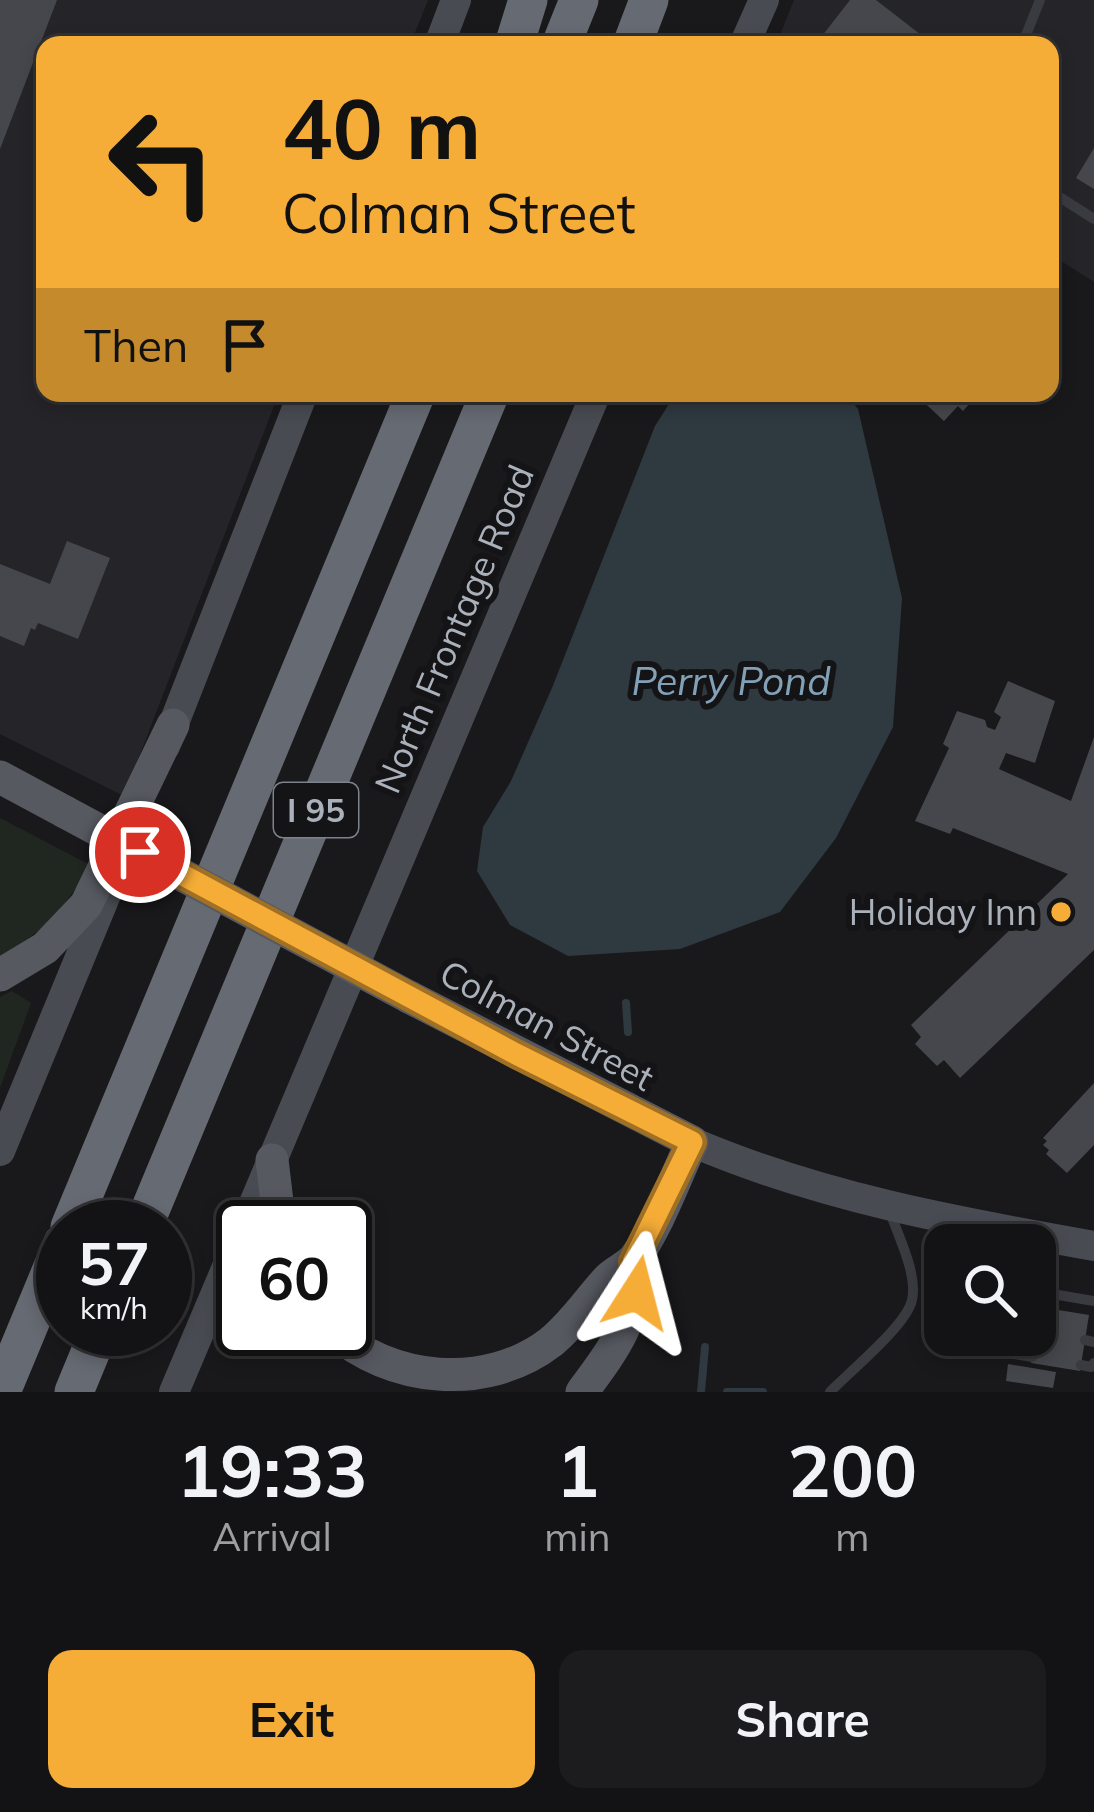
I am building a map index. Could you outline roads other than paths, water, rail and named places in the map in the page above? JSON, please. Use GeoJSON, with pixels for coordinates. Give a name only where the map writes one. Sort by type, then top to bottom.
{"type":"FeatureCollection","features":[{"type":"Feature","properties":{"kind":"highway"},"geometry":{"type":"LineString","coordinates":[[517,36],[528,0]]}},
{"type":"Feature","properties":{"kind":"highway"},"geometry":{"type":"LineString","coordinates":[[565,36],[579,0]]}},
{"type":"Feature","properties":{"kind":"highway"},"geometry":{"type":"LineString","coordinates":[[635,36],[649,0]]}},
{"type":"Feature","properties":{"kind":"highway"},"geometry":{"type":"LineString","coordinates":[[376,490],[390,402]]}},
{"type":"Feature","properties":{"kind":"highway","name":"I 95"},"geometry":{"type":"LineString","coordinates":[[81,1200],[412,402]]}},
{"type":"Feature","properties":{"kind":"highway","name":"I 95"},"geometry":{"type":"LineString","coordinates":[[154,1200],[486,402]]}},
{"type":"Feature","properties":{"kind":"highway"},"geometry":{"type":"LineString","coordinates":[[1,1392],[36,1308]]}},
{"type":"Feature","properties":{"kind":"highway"},"geometry":{"type":"LineString","coordinates":[[74,1392],[89,1356]]}},
{"type":"Feature","properties":{"kind":"main road"},"geometry":{"type":"LineString","coordinates":[[442,36],[456,0]]}},
{"type":"Feature","properties":{"kind":"main road"},"geometry":{"type":"LineString","coordinates":[[748,36],[764,0]]}},
{"type":"Feature","properties":{"kind":"main road"},"geometry":{"type":"LineString","coordinates":[[0,1151],[299,402]]}},
{"type":"Feature","properties":{"kind":"main road","name":"North Frontage Road"},"geometry":{"type":"LineString","coordinates":[[255,1200],[592,402]]}},
{"type":"Feature","properties":{"kind":"main road"},"geometry":{"type":"LineString","coordinates":[[0,975],[45,948],[77,917],[173,725]]}},
{"type":"Feature","properties":{"kind":"main road","name":"Colman Street"},"geometry":{"type":"LineString","coordinates":[[0,777],[409,997],[692,1142],[888,1206],[961,1224]]}},
{"type":"Feature","properties":{"kind":"main road"},"geometry":{"type":"LineString","coordinates":[[371,1356],[429,1375],[473,1373],[521,1359],[548,1345],[609,1278],[633,1262],[692,1142]]}},
{"type":"Feature","properties":{"kind":"main road"},"geometry":{"type":"LineString","coordinates":[[272,1160],[277,1200]]}},
{"type":"Feature","properties":{"kind":"main road","name":"Colman Street"},"geometry":{"type":"LineString","coordinates":[[1056,1242],[1094,1246]]}},
{"type":"Feature","properties":{"kind":"main road"},"geometry":{"type":"LineString","coordinates":[[582,1392],[633,1310],[637,1293],[633,1262]]}},
{"type":"Feature","properties":{"kind":"main road","name":"North Frontage Road"},"geometry":{"type":"LineString","coordinates":[[174,1392],[216,1292]]}},
{"type":"Feature","properties":{"kind":"lane"},"geometry":{"type":"LineString","coordinates":[[1026,36],[1040,0]]}},
{"type":"Feature","properties":{"kind":"lane"},"geometry":{"type":"LineString","coordinates":[[1059,196],[1094,219]]}},
{"type":"Feature","properties":{"kind":"lane"},"geometry":{"type":"LineString","coordinates":[[830,1392],[912,1302],[911,1280],[888,1206]]}},
{"type":"Feature","properties":{"kind":"lane"},"geometry":{"type":"LineString","coordinates":[[1056,1295],[1094,1301]]}},
{"type":"Feature","properties":{"kind":"lane"},"geometry":{"type":"LineString","coordinates":[[1026,1356],[1032,1357]]}},
{"type":"Feature","properties":{"kind":"water","name":"Perry Pond"},"geometry":{"type":"Polygon","coordinates":[[[670,402],[852,402],[858,409],[902,598],[893,727],[836,838],[780,912],[680,949],[568,956],[510,925],[477,871],[483,827],[511,781],[552,688],[655,426],[670,402]]]}},
{"type":"Feature","properties":{"kind":"waterway"},"geometry":{"type":"LineString","coordinates":[[626,1003],[628,1032]]}},
{"type":"Feature","properties":{"kind":"waterway"},"geometry":{"type":"LineString","coordinates":[[701,1392],[705,1347]]}},
{"type":"Feature","properties":{"kind":"waterway"},"geometry":{"type":"LineString","coordinates":[[727,1392],[763,1392]]}},
{"type":"Feature","properties":{"kind":"place","name":"Holiday Inn"},"geometry":{"type":"Point","coordinates":[1061,912]}}]}
